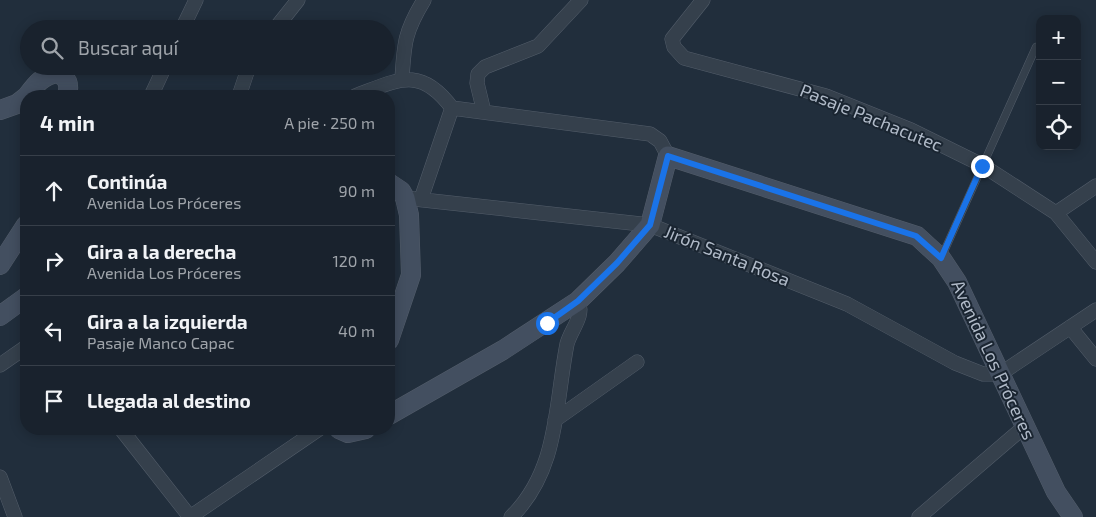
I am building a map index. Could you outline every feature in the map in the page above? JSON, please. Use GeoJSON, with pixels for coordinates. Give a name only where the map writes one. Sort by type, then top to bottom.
{"type":"FeatureCollection","features":[{"type":"Feature","properties":{"kind":"street"},"geometry":{"type":"LineString","coordinates":[[186,20],[196,0]]}},
{"type":"Feature","properties":{"kind":"street"},"geometry":{"type":"LineString","coordinates":[[282,20],[298,0]]}},
{"type":"Feature","properties":{"kind":"street"},"geometry":{"type":"LineString","coordinates":[[402,79],[404,48],[410,23],[424,0]]}},
{"type":"Feature","properties":{"kind":"street"},"geometry":{"type":"LineString","coordinates":[[484,112],[476,83],[478,74],[485,67],[538,46],[581,0]]}},
{"type":"Feature","properties":{"kind":"street","name":"Pasaje Pachacutec"},"geometry":{"type":"LineString","coordinates":[[703,0],[672,39],[674,47],[684,58],[826,96],[911,130],[982,166],[1056,213],[1096,262]]}},
{"type":"Feature","properties":{"kind":"street"},"geometry":{"type":"LineString","coordinates":[[32,90],[38,81],[47,75]]}},
{"type":"Feature","properties":{"kind":"street"},"geometry":{"type":"LineString","coordinates":[[62,75],[66,77],[68,90]]}},
{"type":"Feature","properties":{"kind":"street"},"geometry":{"type":"LineString","coordinates":[[154,90],[161,75]]}},
{"type":"Feature","properties":{"kind":"street"},"geometry":{"type":"LineString","coordinates":[[241,90],[247,75]]}},
{"type":"Feature","properties":{"kind":"street"},"geometry":{"type":"LineString","coordinates":[[372,90],[402,79],[428,83],[440,91],[452,108],[650,134],[660,141],[668,156],[650,225],[617,263],[578,301],[504,350],[395,413]]}},
{"type":"Feature","properties":{"kind":"street"},"geometry":{"type":"LineString","coordinates":[[0,110],[20,102]]}},
{"type":"Feature","properties":{"kind":"street"},"geometry":{"type":"LineString","coordinates":[[395,322],[411,274],[409,215],[413,198],[452,108]]}},
{"type":"Feature","properties":{"kind":"street","name":"Avenida Los Próceres"},"geometry":{"type":"LineString","coordinates":[[668,156],[916,236],[941,258],[958,282],[1024,427],[1056,492],[1072,517]]}},
{"type":"Feature","properties":{"kind":"street"},"geometry":{"type":"LineString","coordinates":[[1056,213],[1096,186]]}},
{"type":"Feature","properties":{"kind":"street"},"geometry":{"type":"LineString","coordinates":[[395,187],[413,198]]}},
{"type":"Feature","properties":{"kind":"street","name":"Jirón Santa Rosa"},"geometry":{"type":"LineString","coordinates":[[413,198],[650,225],[847,304],[955,363],[984,374],[1000,374]]}},
{"type":"Feature","properties":{"kind":"street"},"geometry":{"type":"LineString","coordinates":[[0,265],[20,234]]}},
{"type":"Feature","properties":{"kind":"street"},"geometry":{"type":"LineString","coordinates":[[0,316],[20,301]]}},
{"type":"Feature","properties":{"kind":"street"},"geometry":{"type":"LineString","coordinates":[[511,517],[527,499],[542,474],[551,448],[567,344],[580,316],[578,301]]}},
{"type":"Feature","properties":{"kind":"street"},"geometry":{"type":"LineString","coordinates":[[1000,374],[1096,310]]}},
{"type":"Feature","properties":{"kind":"street"},"geometry":{"type":"LineString","coordinates":[[1070,327],[1096,359]]}},
{"type":"Feature","properties":{"kind":"street"},"geometry":{"type":"LineString","coordinates":[[0,365],[20,351]]}},
{"type":"Feature","properties":{"kind":"street"},"geometry":{"type":"LineString","coordinates":[[555,420],[637,362]]}},
{"type":"Feature","properties":{"kind":"street"},"geometry":{"type":"LineString","coordinates":[[919,517],[1024,427]]}},
{"type":"Feature","properties":{"kind":"street"},"geometry":{"type":"LineString","coordinates":[[126,435],[190,517],[310,435]]}},
{"type":"Feature","properties":{"kind":"street"},"geometry":{"type":"LineString","coordinates":[[0,477],[16,517]]}},
{"type":"Feature","properties":{"kind":"lane"},"geometry":{"type":"LineString","coordinates":[[941,258],[1036,47]]}},
{"type":"Feature","properties":{"kind":"route"},"geometry":{"type":"LineString","coordinates":[[547,323],[578,301],[617,263],[650,225],[668,156],[916,236],[941,258],[982,166]]}}]}
